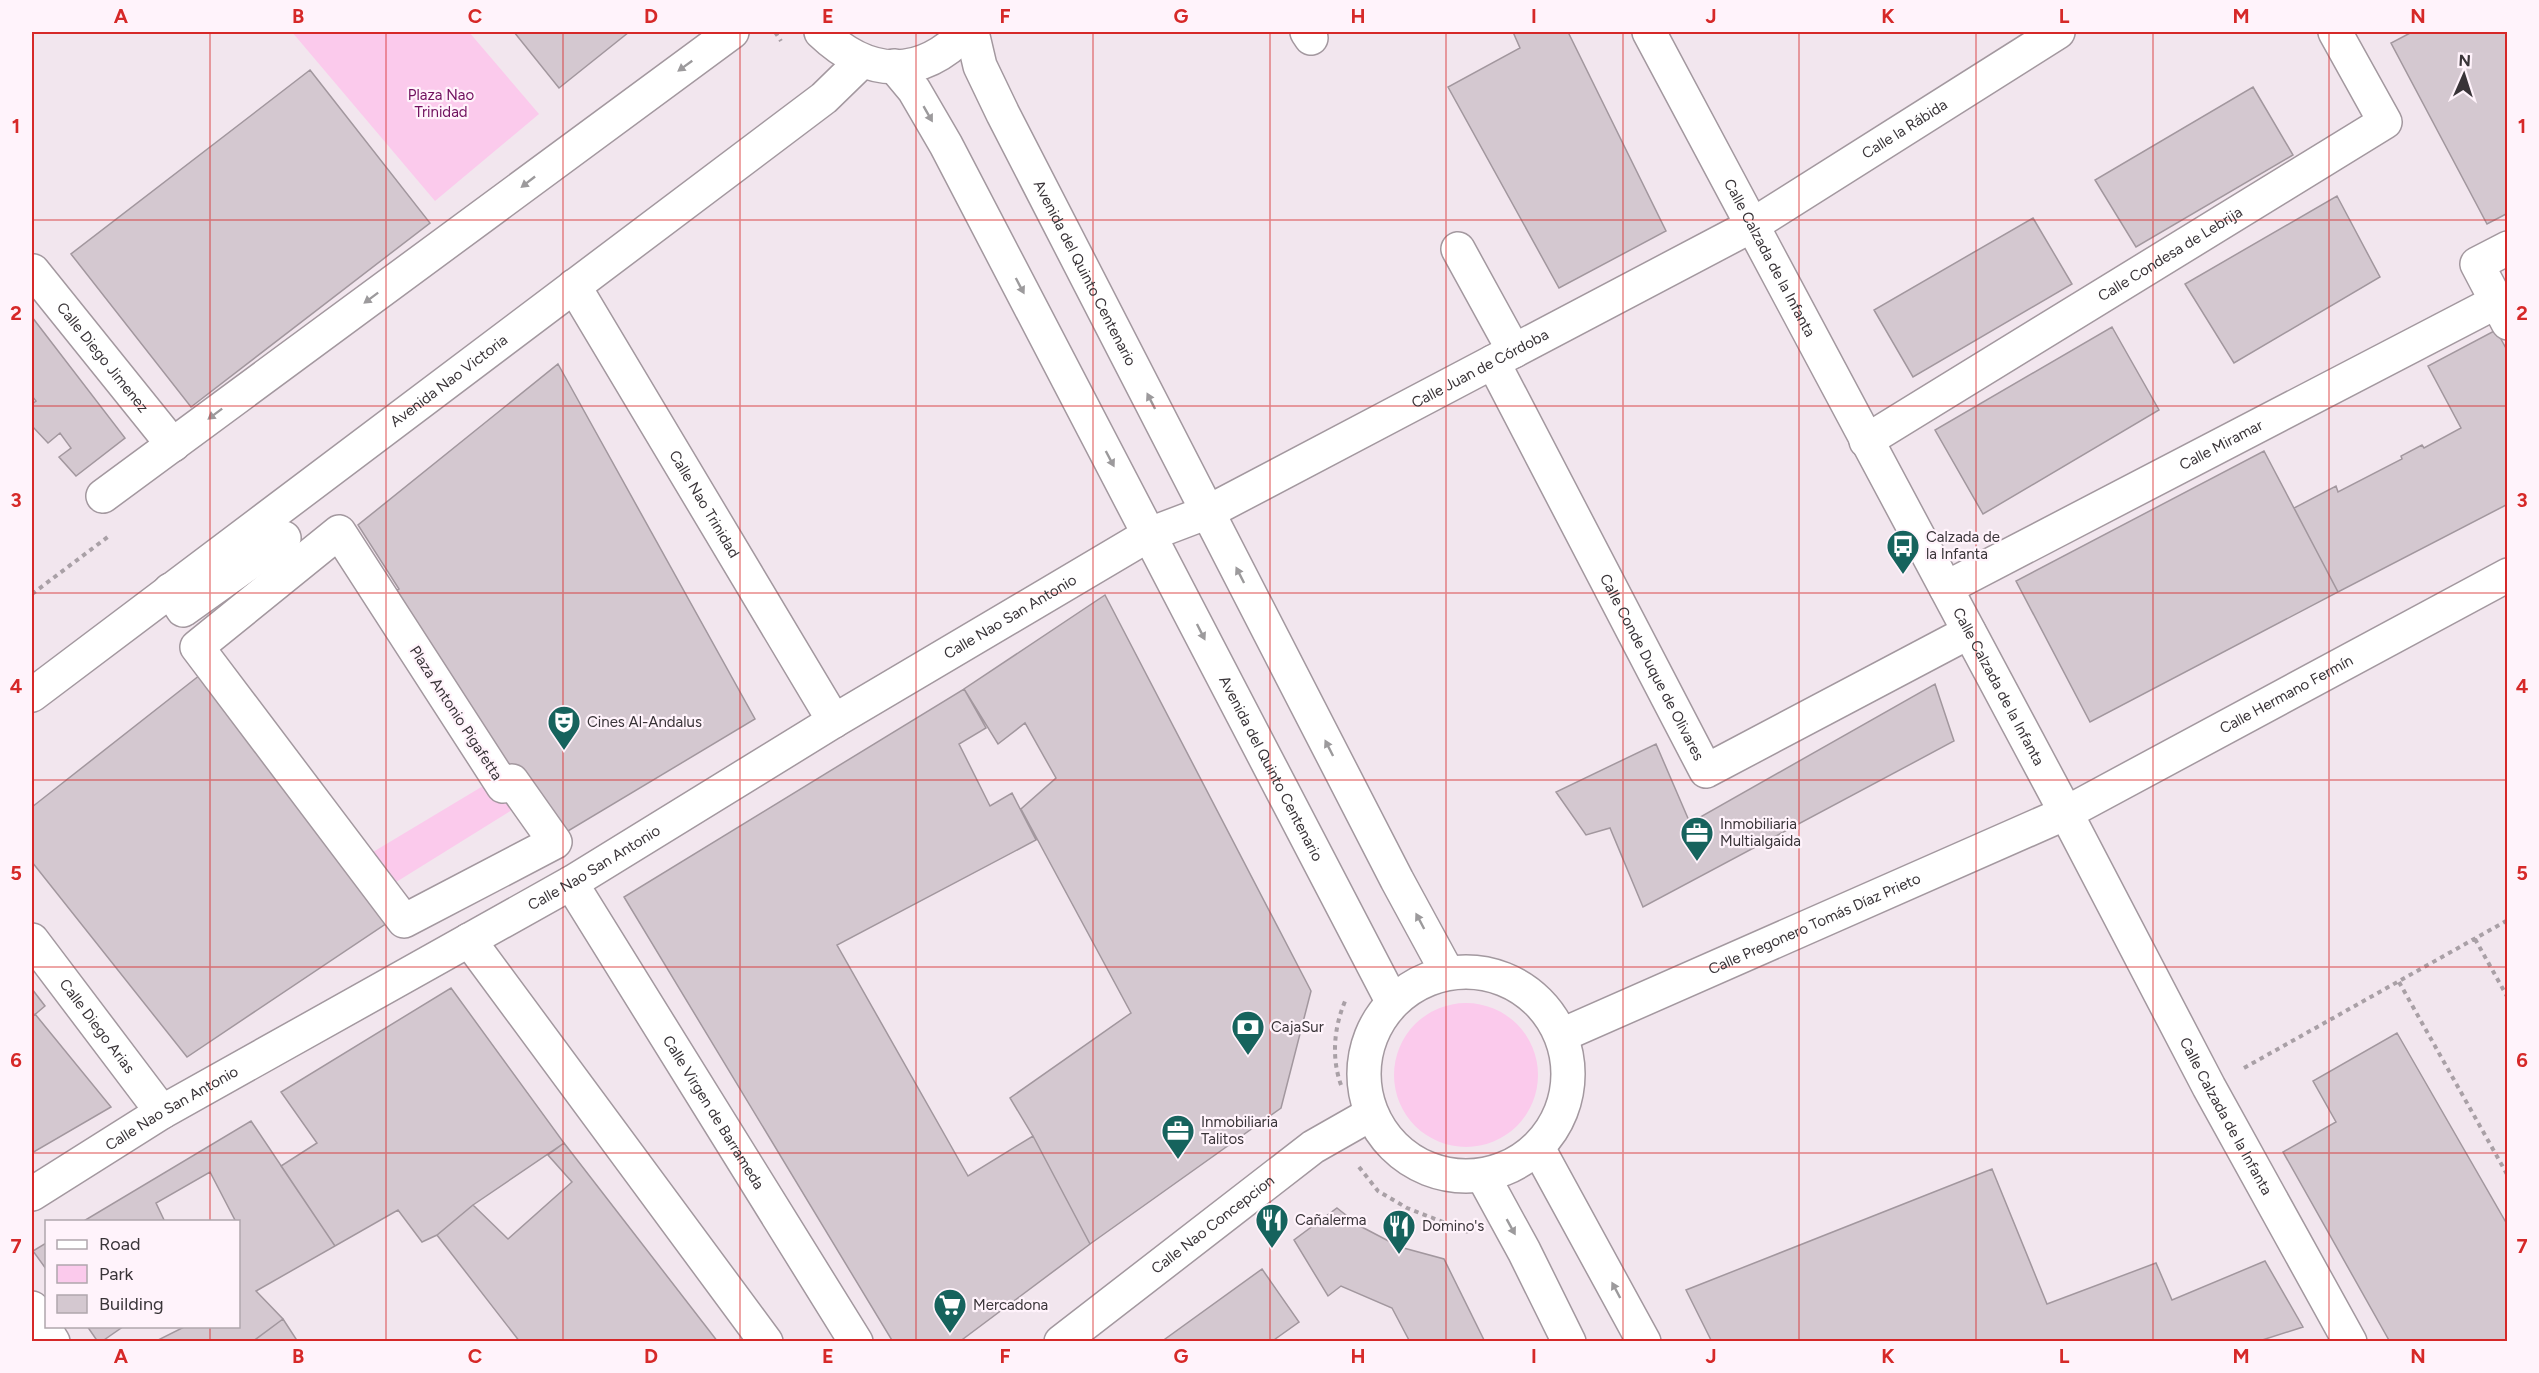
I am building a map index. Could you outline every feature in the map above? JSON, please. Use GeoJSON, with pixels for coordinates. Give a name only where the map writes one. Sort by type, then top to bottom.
{"type":"FeatureCollection","features":[{"type":"Feature","properties":{"kind":"street"},"geometry":{"type":"LineString","coordinates":[[103,496],[732,32]]}},
{"type":"Feature","properties":{"kind":"street"},"geometry":{"type":"LineString","coordinates":[[821,32],[838,48],[862,61],[878,66],[924,62],[951,48],[966,32]]}},
{"type":"Feature","properties":{"kind":"street","name":"Avenida del Quinto Centenario"},"geometry":{"type":"LineString","coordinates":[[972,32],[980,66],[1003,114],[1397,880],[1448,972]]}},
{"type":"Feature","properties":{"kind":"street","name":"Calle Calzada de la Infanta"},"geometry":{"type":"LineString","coordinates":[[1649,32],[2066,813],[2209,1087],[2350,1341]]}},
{"type":"Feature","properties":{"kind":"street","name":"Calle la Rábida"},"geometry":{"type":"LineString","coordinates":[[1751,226],[2058,32]]}},
{"type":"Feature","properties":{"kind":"street","name":"Calle Condesa de Lebrija"},"geometry":{"type":"LineString","coordinates":[[1866,441],[2385,122],[2335,32]]}},
{"type":"Feature","properties":{"kind":"street","name":"Avenida Nao Victoria"},"geometry":{"type":"LineString","coordinates":[[32,695],[824,98],[862,61]]}},
{"type":"Feature","properties":{"kind":"street","name":"Avenida del Quinto Centenario"},"geometry":{"type":"LineString","coordinates":[[894,66],[914,90],[946,145],[1392,1001]]}},
{"type":"Feature","properties":{"kind":"street","name":"Calle Juan de Córdoba"},"geometry":{"type":"LineString","coordinates":[[1208,512],[1751,226]]}},
{"type":"Feature","properties":{"kind":"street"},"geometry":{"type":"LineString","coordinates":[[2502,313],[2477,264],[2508,248]]}},
{"type":"Feature","properties":{"kind":"street"},"geometry":{"type":"LineString","coordinates":[[1458,249],[1504,356]]}},
{"type":"Feature","properties":{"kind":"street","name":"Calle Diego Jimenez"},"geometry":{"type":"LineString","coordinates":[[33,271],[173,445]]}},
{"type":"Feature","properties":{"kind":"street","name":"Calle Nao Trinidad"},"geometry":{"type":"LineString","coordinates":[[574,286],[834,721]]}},
{"type":"Feature","properties":{"kind":"street","name":"Calle Miramar"},"geometry":{"type":"LineString","coordinates":[[1946,588],[2502,313]]}},
{"type":"Feature","properties":{"kind":"street","name":"Calle Conde Duque de Olivares"},"geometry":{"type":"LineString","coordinates":[[1504,356],[1706,771],[1969,632]]}},
{"type":"Feature","properties":{"kind":"street"},"geometry":{"type":"LineString","coordinates":[[1150,534],[1208,512]]}},
{"type":"Feature","properties":{"kind":"street","name":"Plaza Antonio Pigafetta"},"geometry":{"type":"LineString","coordinates":[[339,532],[503,786],[512,780],[555,842],[404,921],[197,647],[339,532]]}},
{"type":"Feature","properties":{"kind":"street","name":"Calle Nao San Antonio"},"geometry":{"type":"LineString","coordinates":[[32,1194],[162,1112],[571,883],[834,721],[1150,534]]}},
{"type":"Feature","properties":{"kind":"street"},"geometry":{"type":"LineString","coordinates":[[170,590],[183,610],[284,538]]}},
{"type":"Feature","properties":{"kind":"street","name":"Calle Hermano Fermín"},"geometry":{"type":"LineString","coordinates":[[2066,813],[2508,575]]}},
{"type":"Feature","properties":{"kind":"street","name":"Calle Pregonero Tomás Díaz Prieto"},"geometry":{"type":"LineString","coordinates":[[1562,1035],[2066,813]]}},
{"type":"Feature","properties":{"kind":"street","name":"Calle Virgen de Barrameda"},"geometry":{"type":"LineString","coordinates":[[571,883],[856,1341]]}},
{"type":"Feature","properties":{"kind":"street","name":"Calle Diego Arias"},"geometry":{"type":"LineString","coordinates":[[32,940],[162,1112]]}},
{"type":"Feature","properties":{"kind":"street"},"geometry":{"type":"LineString","coordinates":[[469,940],[766,1341]]}},
{"type":"Feature","properties":{"kind":"street"},"geometry":{"type":"LineString","coordinates":[[1448,972],[1483,972],[1516,983],[1544,1006],[1562,1035],[1569,1065],[1567,1096],[1557,1124],[1538,1148],[1512,1166],[1483,1176],[1449,1175],[1416,1164],[1389,1143],[1371,1114],[1363,1085],[1364,1055],[1374,1026],[1392,1001],[1418,983],[1448,972]]}},
{"type":"Feature","properties":{"kind":"street","name":"Calle Nao Concepcion"},"geometry":{"type":"LineString","coordinates":[[1061,1341],[1313,1147],[1371,1114]]}},
{"type":"Feature","properties":{"kind":"street"},"geometry":{"type":"LineString","coordinates":[[1538,1148],[1644,1341]]}},
{"type":"Feature","properties":{"kind":"street"},"geometry":{"type":"LineString","coordinates":[[1483,1176],[1569,1341]]}},
{"type":"Feature","properties":{"kind":"street"},"geometry":{"type":"LineString","coordinates":[[32,1308],[45,1328]]}},
{"type":"Feature","properties":{"kind":"street"},"geometry":{"type":"LineString","coordinates":[[45,1328],[54,1341]]}},
{"type":"Feature","properties":{"kind":"path"},"geometry":{"type":"LineString","coordinates":[[775,32],[786,47]]}},
{"type":"Feature","properties":{"kind":"path"},"geometry":{"type":"LineString","coordinates":[[2209,1087],[2508,920]]}},
{"type":"Feature","properties":{"kind":"path"},"geometry":{"type":"LineString","coordinates":[[2475,939],[2508,998]]}},
{"type":"Feature","properties":{"kind":"path"},"geometry":{"type":"LineString","coordinates":[[2399,982],[2508,1176]]}},
{"type":"Feature","properties":{"kind":"path"},"geometry":{"type":"LineString","coordinates":[[1349,990],[1337,1021],[1335,1069],[1344,1094],[1329,1122],[1334,1134],[1378,1191],[1407,1208],[1471,1233]]}},
{"type":"Feature","properties":{"kind":"green space","name":"Plaza Nao Trinidad"},"geometry":{"type":"Polygon","coordinates":[[[292,32],[469,32],[539,114],[435,201],[292,32]]]}},
{"type":"Feature","properties":{"kind":"green space"},"geometry":{"type":"Polygon","coordinates":[[[493,780],[512,810],[393,884],[373,852],[493,780]]]}},
{"type":"Feature","properties":{"kind":"green space"},"geometry":{"type":"Polygon","coordinates":[[[1466,1003],[1493,1009],[1506,1015],[1517,1024],[1526,1035],[1532,1048],[1538,1075],[1532,1102],[1526,1115],[1517,1126],[1506,1135],[1493,1141],[1466,1147],[1439,1141],[1426,1135],[1415,1126],[1406,1115],[1400,1102],[1394,1075],[1400,1048],[1406,1035],[1415,1024],[1426,1015],[1439,1009],[1466,1003]]]}},
{"type":"Feature","properties":{"kind":"building"},"geometry":{"type":"Polygon","coordinates":[[[514,32],[629,32],[559,88],[514,32]]]}},
{"type":"Feature","properties":{"kind":"building"},"geometry":{"type":"Polygon","coordinates":[[[1513,32],[1568,32],[1666,231],[1559,288],[1448,87],[1520,48],[1513,32]]]}},
{"type":"Feature","properties":{"kind":"building"},"geometry":{"type":"Polygon","coordinates":[[[2412,32],[2508,32],[2508,213],[2487,224],[2391,43],[2412,32]]]}},
{"type":"Feature","properties":{"kind":"building"},"geometry":{"type":"Polygon","coordinates":[[[310,70],[430,223],[191,407],[71,254],[310,70]]]}},
{"type":"Feature","properties":{"kind":"building"},"geometry":{"type":"Polygon","coordinates":[[[2253,87],[2293,155],[2136,247],[2095,180],[2253,87]]]}},
{"type":"Feature","properties":{"kind":"building"},"geometry":{"type":"Polygon","coordinates":[[[2337,196],[2380,277],[2234,363],[2185,284],[2337,196]]]}},
{"type":"Feature","properties":{"kind":"building"},"geometry":{"type":"Polygon","coordinates":[[[2033,218],[2072,284],[1913,377],[1874,310],[2033,218]]]}},
{"type":"Feature","properties":{"kind":"building"},"geometry":{"type":"Polygon","coordinates":[[[32,317],[125,438],[76,476],[59,457],[71,448],[60,433],[48,443],[32,426],[32,404],[36,401],[32,396],[32,317]]]}},
{"type":"Feature","properties":{"kind":"building"},"geometry":{"type":"Polygon","coordinates":[[[2112,327],[2159,410],[1983,514],[1935,430],[2112,327]]]}},
{"type":"Feature","properties":{"kind":"building"},"geometry":{"type":"Polygon","coordinates":[[[2496,330],[2508,352],[2508,504],[2338,592],[2294,508],[2336,486],[2338,492],[2402,459],[2401,456],[2422,445],[2424,448],[2461,428],[2428,366],[2496,330]]]}},
{"type":"Feature","properties":{"kind":"building"},"geometry":{"type":"Polygon","coordinates":[[[558,364],[755,719],[558,837],[387,596],[399,589],[358,525],[558,364]]]}},
{"type":"Feature","properties":{"kind":"building"},"geometry":{"type":"Polygon","coordinates":[[[2264,451],[2338,592],[2090,722],[2016,581],[2264,451]]]}},
{"type":"Feature","properties":{"kind":"building"},"geometry":{"type":"Polygon","coordinates":[[[1105,595],[1311,991],[1281,1108],[1090,1244],[1033,1136],[1010,1098],[1131,1013],[1021,809],[1056,778],[1025,723],[998,744],[964,689],[1105,595]]]}},
{"type":"Feature","properties":{"kind":"building"},"geometry":{"type":"Polygon","coordinates":[[[200,675],[387,923],[187,1057],[32,862],[32,807],[200,675]]]}},
{"type":"Feature","properties":{"kind":"building"},"geometry":{"type":"Polygon","coordinates":[[[1935,684],[1954,741],[1643,907],[1610,828],[1586,835],[1556,792],[1656,744],[1690,823],[1935,684]]]}},
{"type":"Feature","properties":{"kind":"building"},"geometry":{"type":"Polygon","coordinates":[[[964,689],[986,728],[959,744],[990,806],[1012,793],[1036,840],[837,945],[968,1176],[1033,1136],[1090,1244],[959,1342],[893,1342],[624,897],[964,689]]]}},
{"type":"Feature","properties":{"kind":"building"},"geometry":{"type":"Polygon","coordinates":[[[451,988],[564,1143],[473,1205],[437,1235],[422,1242],[398,1210],[335,1246],[281,1166],[317,1143],[281,1092],[451,988]]]}},
{"type":"Feature","properties":{"kind":"building"},"geometry":{"type":"Polygon","coordinates":[[[32,989],[45,1006],[32,1017],[32,989]]]}},
{"type":"Feature","properties":{"kind":"building"},"geometry":{"type":"Polygon","coordinates":[[[35,1014],[111,1107],[32,1153],[32,1017],[35,1014]]]}},
{"type":"Feature","properties":{"kind":"building"},"geometry":{"type":"Polygon","coordinates":[[[2397,1033],[2508,1226],[2508,1342],[2390,1342],[2283,1152],[2336,1122],[2313,1081],[2397,1033]]]}},
{"type":"Feature","properties":{"kind":"building"},"geometry":{"type":"Polygon","coordinates":[[[251,1121],[335,1246],[256,1291],[283,1319],[252,1342],[159,1342],[158,1340],[182,1328],[240,1328],[240,1220],[235,1220],[210,1172],[156,1203],[164,1220],[85,1220],[251,1121]]]}},
{"type":"Feature","properties":{"kind":"building"},"geometry":{"type":"Polygon","coordinates":[[[564,1143],[718,1342],[520,1342],[437,1235],[473,1205],[508,1239],[572,1182],[548,1155],[564,1143]]]}},
{"type":"Feature","properties":{"kind":"building"},"geometry":{"type":"Polygon","coordinates":[[[1992,1169],[2047,1304],[2156,1263],[2172,1300],[2265,1261],[2303,1327],[2256,1342],[1712,1342],[1686,1290],[1992,1169]]]}},
{"type":"Feature","properties":{"kind":"building"},"geometry":{"type":"Polygon","coordinates":[[[1337,1208],[1360,1226],[1400,1247],[1444,1259],[1485,1342],[1410,1342],[1392,1308],[1341,1286],[1328,1296],[1294,1240],[1337,1208]]]}},
{"type":"Feature","properties":{"kind":"building"},"geometry":{"type":"Polygon","coordinates":[[[45,1244],[45,1268],[33,1251],[45,1244]]]}},
{"type":"Feature","properties":{"kind":"building"},"geometry":{"type":"Polygon","coordinates":[[[1262,1269],[1299,1322],[1271,1342],[1161,1342],[1262,1269]]]}},
{"type":"Feature","properties":{"kind":"building"},"geometry":{"type":"Polygon","coordinates":[[[283,1319],[298,1342],[252,1342],[283,1319]]]}},
{"type":"Feature","properties":{"kind":"building"},"geometry":{"type":"Polygon","coordinates":[[[88,1328],[121,1328],[101,1342],[98,1342],[88,1328]]]}},
{"type":"Feature","properties":{"kind":"place","name":"Calzada de la Infanta"},"geometry":{"type":"Point","coordinates":[1903,575]}},
{"type":"Feature","properties":{"kind":"place","name":"Cines Al-Andalus"},"geometry":{"type":"Point","coordinates":[564,751]}},
{"type":"Feature","properties":{"kind":"place","name":"Inmobiliaria Multialgaida"},"geometry":{"type":"Point","coordinates":[1697,862]}},
{"type":"Feature","properties":{"kind":"place","name":"CajaSur"},"geometry":{"type":"Point","coordinates":[1248,1056]}},
{"type":"Feature","properties":{"kind":"place","name":"Inmobiliaria Talitos"},"geometry":{"type":"Point","coordinates":[1178,1160]}},
{"type":"Feature","properties":{"kind":"place","name":"Cañalerma"},"geometry":{"type":"Point","coordinates":[1272,1249]}},
{"type":"Feature","properties":{"kind":"place","name":"Domino's"},"geometry":{"type":"Point","coordinates":[1399,1255]}},
{"type":"Feature","properties":{"kind":"place","name":"Mercadona"},"geometry":{"type":"Point","coordinates":[950,1334]}}]}
